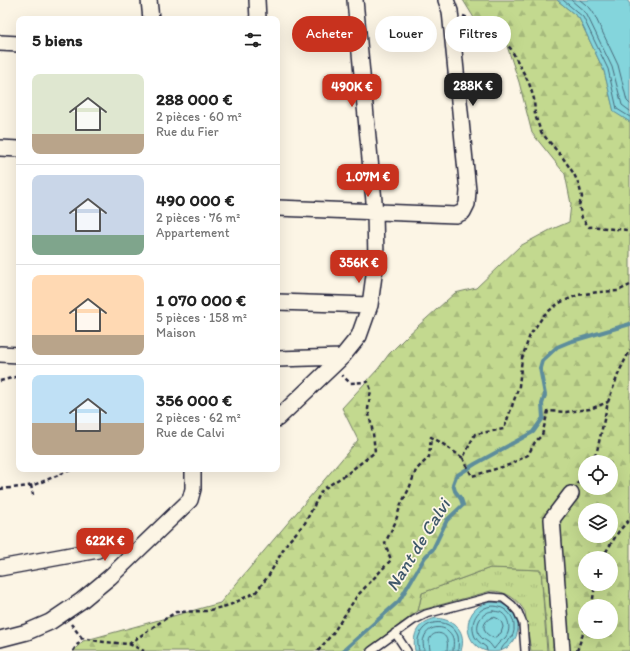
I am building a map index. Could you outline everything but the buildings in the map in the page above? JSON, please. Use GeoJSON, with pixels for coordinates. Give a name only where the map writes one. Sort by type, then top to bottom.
{"type":"FeatureCollection","features":[{"type":"Feature","properties":{"kind":"street"},"geometry":{"type":"LineString","coordinates":[[149,0],[151,16]]}},
{"type":"Feature","properties":{"kind":"street"},"geometry":{"type":"LineString","coordinates":[[256,0],[258,16]]}},
{"type":"Feature","properties":{"kind":"street"},"geometry":{"type":"LineString","coordinates":[[280,416],[338,362],[359,336],[370,305],[376,260],[376,212],[355,0]]}},
{"type":"Feature","properties":{"kind":"street"},"geometry":{"type":"LineString","coordinates":[[280,206],[456,215],[463,212],[467,204],[468,191],[448,6]]}},
{"type":"Feature","properties":{"kind":"street"},"geometry":{"type":"LineString","coordinates":[[0,43],[16,44]]}},
{"type":"Feature","properties":{"kind":"street"},"geometry":{"type":"LineString","coordinates":[[0,148],[16,149]]}},
{"type":"Feature","properties":{"kind":"street"},"geometry":{"type":"LineString","coordinates":[[280,302],[370,305]]}},
{"type":"Feature","properties":{"kind":"street"},"geometry":{"type":"LineString","coordinates":[[0,354],[16,355]]}},
{"type":"Feature","properties":{"kind":"street"},"geometry":{"type":"LineString","coordinates":[[280,359],[338,362]]}},
{"type":"Feature","properties":{"kind":"street"},"geometry":{"type":"LineString","coordinates":[[0,639],[27,632],[50,622],[81,602],[110,577],[190,500],[193,489],[193,472]]}},
{"type":"Feature","properties":{"kind":"street"},"geometry":{"type":"LineString","coordinates":[[562,651],[552,519],[571,494]]}},
{"type":"Feature","properties":{"kind":"street"},"geometry":{"type":"LineString","coordinates":[[0,568],[98,550]]}},
{"type":"Feature","properties":{"kind":"lane"},"geometry":{"type":"LineString","coordinates":[[371,651],[414,620],[426,614],[490,597],[502,598],[512,604],[518,612],[523,624],[525,651]]}},
{"type":"Feature","properties":{"kind":"lane"},"geometry":{"type":"LineString","coordinates":[[395,633],[407,651]]}},
{"type":"Feature","properties":{"kind":"path"},"geometry":{"type":"LineString","coordinates":[[448,6],[485,25],[511,49],[529,83],[534,99],[535,115],[541,132],[563,158],[574,174],[579,185],[582,197],[579,206],[582,218],[589,227],[596,226],[612,229],[626,229],[630,231]]}},
{"type":"Feature","properties":{"kind":"path"},"geometry":{"type":"LineString","coordinates":[[463,458],[474,434],[504,429],[519,386],[522,358],[530,335],[544,315],[559,303],[578,295],[618,291],[630,285]]}},
{"type":"Feature","properties":{"kind":"path"},"geometry":{"type":"LineString","coordinates":[[594,455],[597,451],[608,402],[619,372],[630,350]]}},
{"type":"Feature","properties":{"kind":"path"},"geometry":{"type":"LineString","coordinates":[[129,644],[176,612],[206,611],[230,605],[256,592],[269,575],[286,544],[305,523],[322,490],[348,473],[375,452],[368,409],[371,390],[368,382],[350,383],[338,362]]}},
{"type":"Feature","properties":{"kind":"path"},"geometry":{"type":"LineString","coordinates":[[0,381],[16,377]]}},
{"type":"Feature","properties":{"kind":"path"},"geometry":{"type":"LineString","coordinates":[[318,651],[333,633],[357,596],[391,560],[385,543],[395,523],[401,504],[409,489],[416,470],[429,457],[431,437],[463,458],[472,476],[509,465],[528,455],[535,442],[542,435],[548,411],[566,412],[590,408],[608,402]]}},
{"type":"Feature","properties":{"kind":"path"},"geometry":{"type":"LineString","coordinates":[[0,489],[30,485],[66,472]]}},
{"type":"Feature","properties":{"kind":"path"},"geometry":{"type":"LineString","coordinates":[[30,485],[33,495]]}},
{"type":"Feature","properties":{"kind":"path"},"geometry":{"type":"LineString","coordinates":[[607,551],[630,519]]}},
{"type":"Feature","properties":{"kind":"path"},"geometry":{"type":"LineString","coordinates":[[62,614],[82,638],[129,644],[144,651]]}},
{"type":"Feature","properties":{"kind":"path"},"geometry":{"type":"LineString","coordinates":[[73,651],[82,638]]}},
{"type":"Feature","properties":{"kind":"path"},"geometry":{"type":"LineString","coordinates":[[577,651],[581,639]]}},
{"type":"Feature","properties":{"kind":"green space"},"geometry":{"type":"Polygon","coordinates":[[[463,0],[557,0],[579,18],[604,71],[614,111],[630,122],[630,651],[548,651],[541,570],[490,568],[422,593],[418,611],[364,651],[73,651],[83,641],[220,603],[358,440],[342,408],[378,369],[389,354],[455,293],[476,288],[520,246],[569,222],[571,204],[565,174],[532,133],[519,82],[509,52],[511,52],[511,16],[473,16],[463,0]]]}},
{"type":"Feature","properties":{"kind":"green space"},"geometry":{"type":"Polygon","coordinates":[[[490,568],[541,570],[547,651],[531,651],[525,612],[519,603],[502,592],[491,591],[418,611],[422,593],[490,568]]]}},
{"type":"Feature","properties":{"kind":"water"},"geometry":{"type":"Polygon","coordinates":[[[557,0],[627,0],[630,4],[630,122],[614,112],[604,71],[579,18],[557,0]]]}},
{"type":"Feature","properties":{"kind":"water"},"geometry":{"type":"Polygon","coordinates":[[[493,602],[507,606],[514,613],[518,627],[514,641],[507,648],[493,652],[479,648],[472,641],[468,627],[472,613],[479,606],[493,602]]]}},
{"type":"Feature","properties":{"kind":"water"},"geometry":{"type":"Polygon","coordinates":[[[436,618],[449,621],[458,628],[461,632],[462,638],[461,651],[415,651],[414,639],[418,629],[425,623],[436,618]]]}},
{"type":"Feature","properties":{"kind":"waterway","name":"Nant de Calvi"},"geometry":{"type":"LineString","coordinates":[[343,651],[399,601],[425,557],[433,549],[447,520],[463,505],[461,499],[455,491],[453,484],[456,476],[533,432],[543,418],[542,404],[545,395],[540,368],[542,361],[557,347],[630,324]]}}]}
